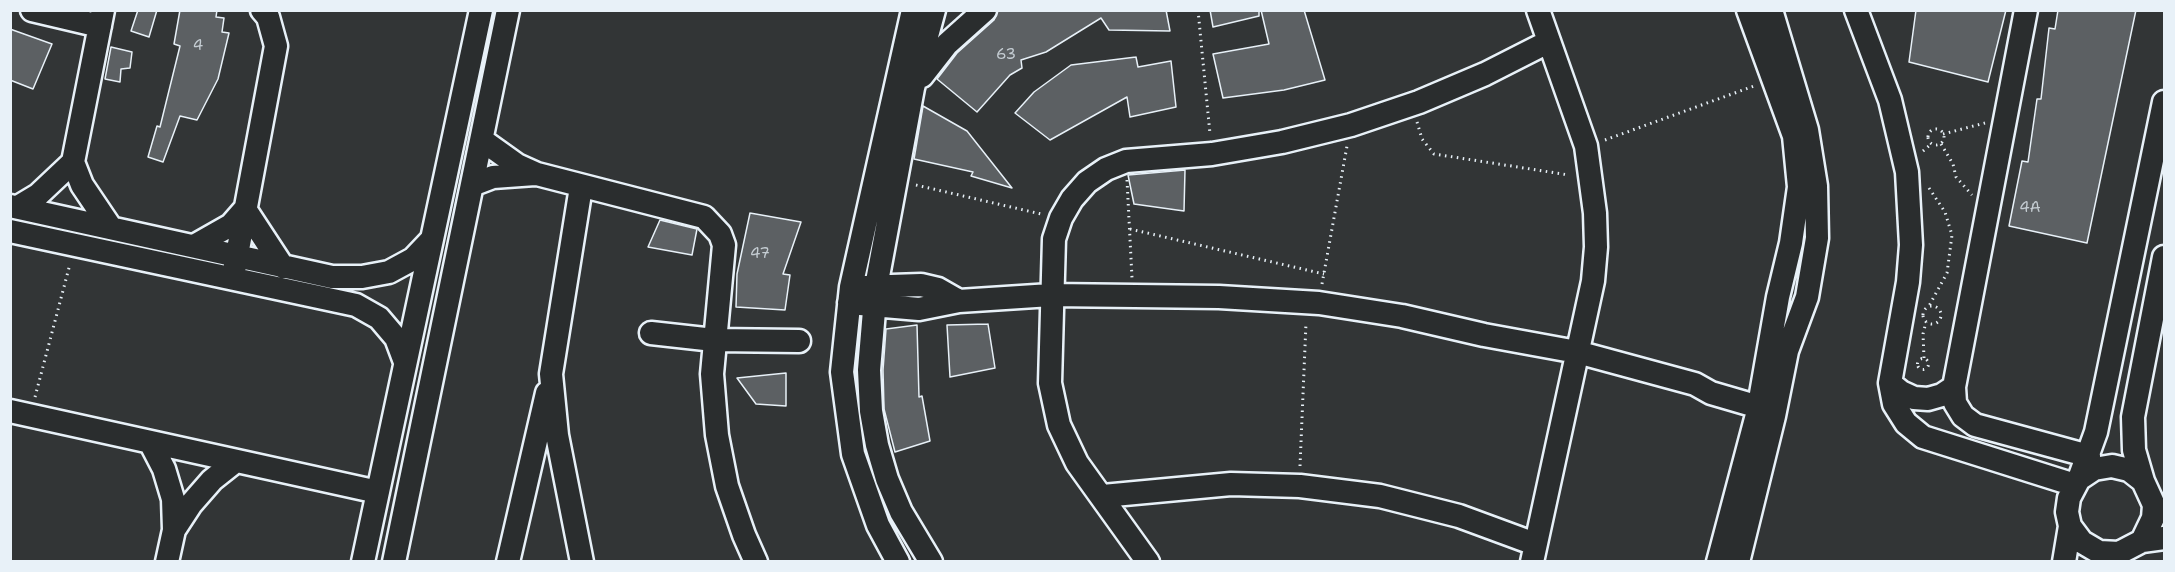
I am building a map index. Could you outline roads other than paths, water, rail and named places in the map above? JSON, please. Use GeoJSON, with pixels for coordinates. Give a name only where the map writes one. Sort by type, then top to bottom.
{"type":"FeatureCollection","features":[{"type":"Feature","properties":{"kind":"street"},"geometry":{"type":"LineString","coordinates":[[32,10],[101,18],[73,162],[82,185],[111,228]]}},
{"type":"Feature","properties":{"kind":"street"},"geometry":{"type":"LineString","coordinates":[[232,279],[276,46],[267,17],[262,10]]}},
{"type":"Feature","properties":{"kind":"street"},"geometry":{"type":"LineString","coordinates":[[394,561],[508,10]]}},
{"type":"Feature","properties":{"kind":"street"},"geometry":{"type":"LineString","coordinates":[[913,88],[947,44],[985,10]]}},
{"type":"Feature","properties":{"kind":"street"},"geometry":{"type":"LineString","coordinates":[[1103,496],[1231,484],[1299,486],[1391,499],[1459,516],[1533,553],[1593,281],[1596,247],[1592,178],[1586,146],[1538,10]]}},
{"type":"Feature","properties":{"kind":"street"},"geometry":{"type":"LineString","coordinates":[[1738,561],[1766,391],[1778,297],[1791,243],[1799,186],[1794,136],[1748,10]]}},
{"type":"Feature","properties":{"kind":"street"},"geometry":{"type":"LineString","coordinates":[[1718,561],[1766,391],[1787,351],[1807,297],[1817,238],[1816,186],[1807,130],[1771,10]]}},
{"type":"Feature","properties":{"kind":"street"},"geometry":{"type":"LineString","coordinates":[[1856,10],[1890,100],[1900,135],[1910,208],[1908,282],[1890,383],[1894,404],[1906,423],[1923,437],[2017,467],[2077,482],[2094,470],[2112,466],[2129,470],[2153,491]]}},
{"type":"Feature","properties":{"kind":"street"},"geometry":{"type":"LineString","coordinates":[[2026,10],[1954,387],[1955,403],[1963,416],[1975,425],[2089,456]]}},
{"type":"Feature","properties":{"kind":"street"},"geometry":{"type":"LineString","coordinates":[[363,561],[432,239],[475,17]]}},
{"type":"Feature","properties":{"kind":"street"},"geometry":{"type":"LineString","coordinates":[[922,18],[913,88],[874,295],[868,370],[871,411],[877,446],[901,512],[931,561]]}},
{"type":"Feature","properties":{"kind":"street"},"geometry":{"type":"LineString","coordinates":[[898,561],[878,525],[853,454],[842,372],[850,295],[922,18]]}},
{"type":"Feature","properties":{"kind":"street"},"geometry":{"type":"LineString","coordinates":[[1148,561],[1077,463],[1059,425],[1050,383],[1054,239],[1060,218],[1072,198],[1087,182],[1106,169],[1126,160],[1212,154],[1282,142],[1351,125],[1419,102],[1485,74],[1548,42]]}},
{"type":"Feature","properties":{"kind":"street"},"geometry":{"type":"LineString","coordinates":[[2064,561],[2070,526],[2067,512],[2069,498],[2089,456],[2164,102]]}},
{"type":"Feature","properties":{"kind":"street"},"geometry":{"type":"LineString","coordinates":[[482,140],[499,153],[537,174],[704,218],[713,225],[724,245],[712,374],[717,435],[727,486],[744,535],[756,561]]}},
{"type":"Feature","properties":{"kind":"street"},"geometry":{"type":"LineString","coordinates":[[14,207],[38,195],[73,162]]}},
{"type":"Feature","properties":{"kind":"street"},"geometry":{"type":"LineString","coordinates":[[472,184],[504,176],[537,174]]}},
{"type":"Feature","properties":{"kind":"street"},"geometry":{"type":"LineString","coordinates":[[508,561],[551,374],[581,187]]}},
{"type":"Feature","properties":{"kind":"street"},"geometry":{"type":"LineString","coordinates":[[14,207],[332,277],[362,277],[389,272],[413,259],[432,239]]}},
{"type":"Feature","properties":{"kind":"street"},"geometry":{"type":"LineString","coordinates":[[194,246],[213,237],[245,209]]}},
{"type":"Feature","properties":{"kind":"street"},"geometry":{"type":"LineString","coordinates":[[245,209],[283,267]]}},
{"type":"Feature","properties":{"kind":"street"},"geometry":{"type":"LineString","coordinates":[[10,231],[356,305],[379,318],[396,338],[405,362]]}},
{"type":"Feature","properties":{"kind":"street"},"geometry":{"type":"LineString","coordinates":[[2142,541],[2154,518],[2153,491],[2134,450],[2133,417],[2163,271]]}},
{"type":"Feature","properties":{"kind":"street"},"geometry":{"type":"LineString","coordinates":[[850,295],[874,295],[919,309],[959,301],[1052,296],[1219,297],[1313,303],[1402,316],[1484,335],[1576,352],[1695,384],[1712,380],[1766,391]]}},
{"type":"Feature","properties":{"kind":"street"},"geometry":{"type":"LineString","coordinates":[[651,333],[714,340],[799,341]]}},
{"type":"Feature","properties":{"kind":"street"},"geometry":{"type":"LineString","coordinates":[[551,374],[557,435],[582,561]]}},
{"type":"Feature","properties":{"kind":"street"},"geometry":{"type":"LineString","coordinates":[[1890,383],[1901,392],[1914,398],[1935,397],[1954,387]]}},
{"type":"Feature","properties":{"kind":"street"},"geometry":{"type":"LineString","coordinates":[[20,413],[378,492]]}},
{"type":"Feature","properties":{"kind":"street"},"geometry":{"type":"LineString","coordinates":[[2017,467],[2023,438]]}},
{"type":"Feature","properties":{"kind":"street"},"geometry":{"type":"LineString","coordinates":[[150,442],[164,469],[170,489],[174,530],[167,561]]}},
{"type":"Feature","properties":{"kind":"street"},"geometry":{"type":"LineString","coordinates":[[174,530],[198,496],[236,461]]}},
{"type":"Feature","properties":{"kind":"street"},"geometry":{"type":"LineString","coordinates":[[2070,526],[2082,542],[2099,552],[2115,557],[2142,541],[2164,538]]}}]}
